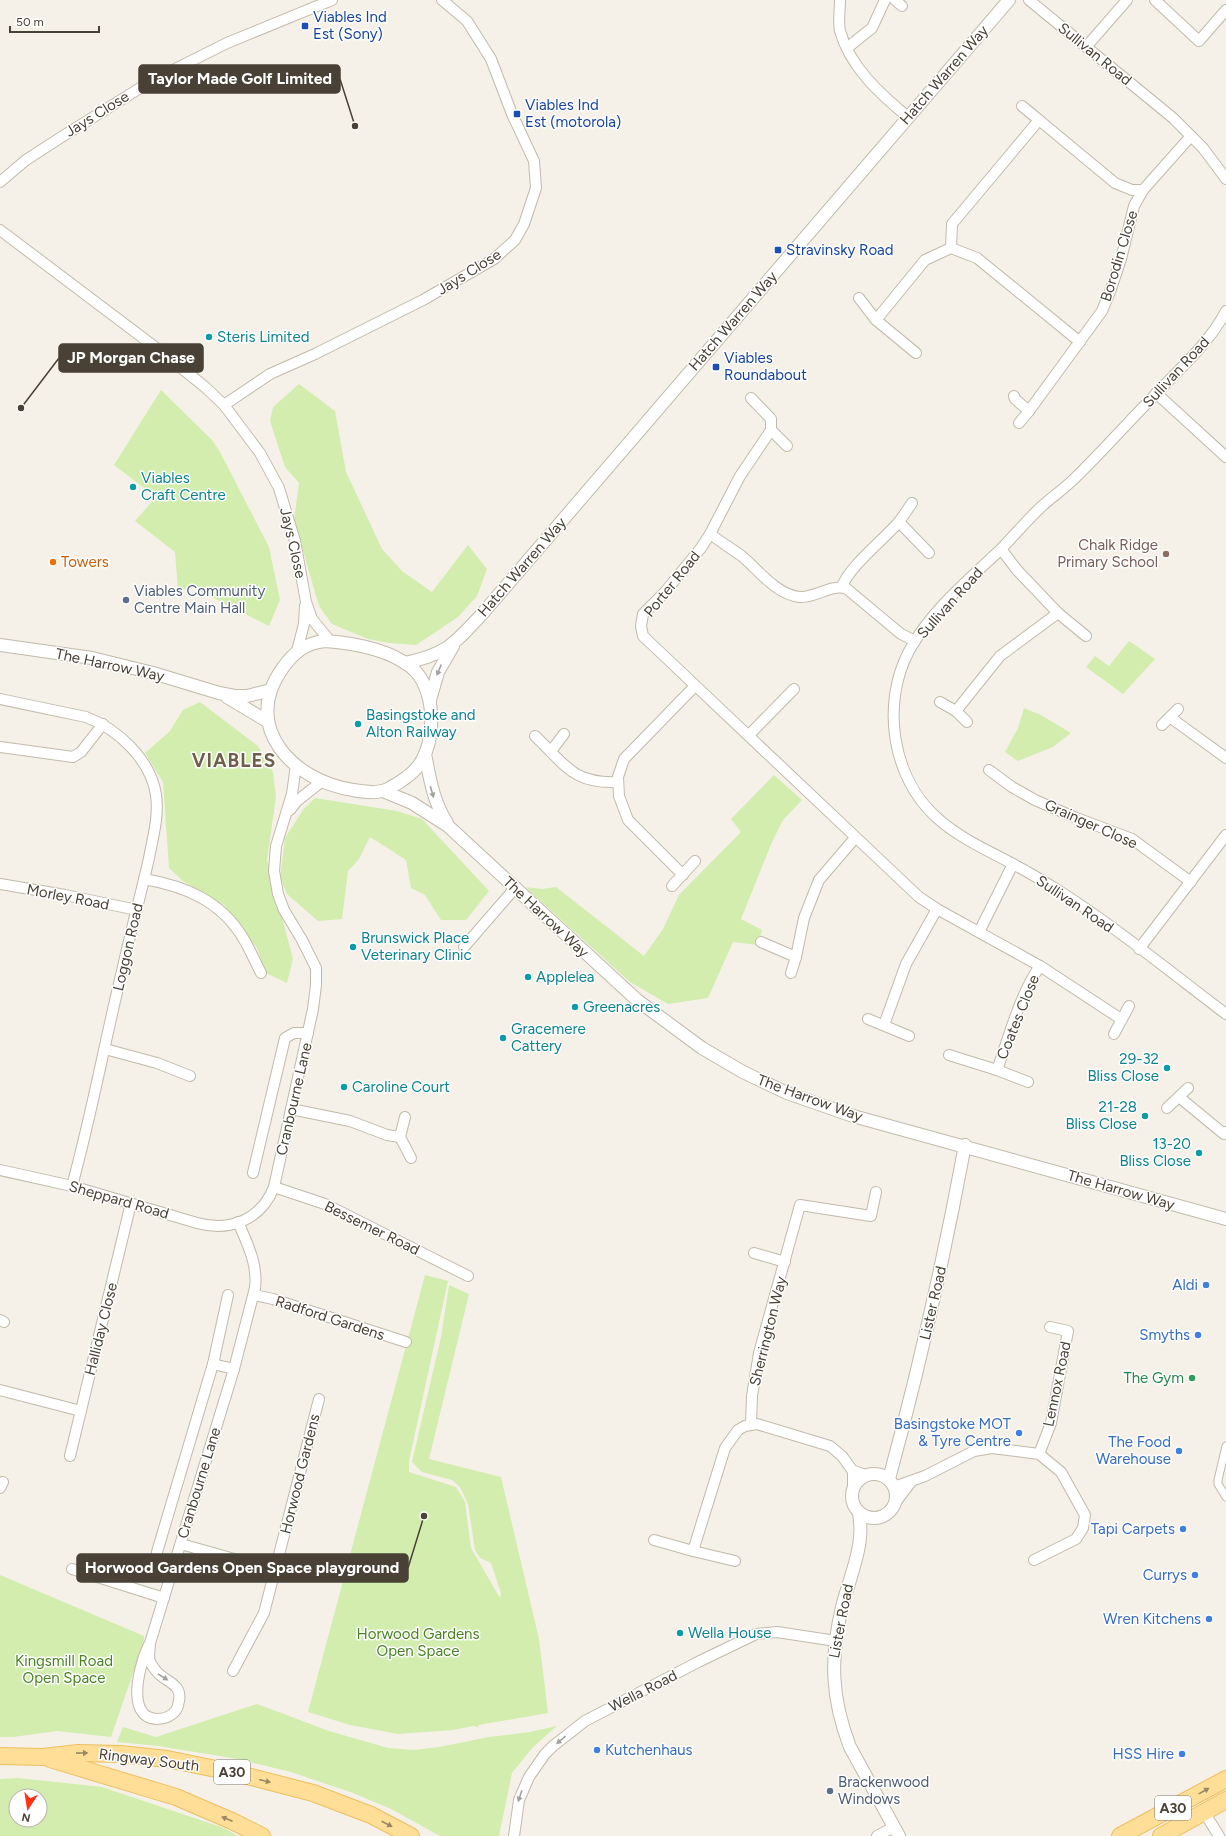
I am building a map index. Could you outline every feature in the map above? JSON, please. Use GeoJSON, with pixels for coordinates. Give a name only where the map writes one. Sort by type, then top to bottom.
{"type":"FeatureCollection","features":[{"type":"Feature","properties":{"kind":"main road","name":"Ringway South"},"geometry":{"type":"LineString","coordinates":[[0,1756],[43,1758],[78,1753],[120,1754],[167,1759],[236,1773],[313,1793],[371,1815],[411,1836]]}},
{"type":"Feature","properties":{"kind":"main road","name":"Ringway South"},"geometry":{"type":"LineString","coordinates":[[43,1758],[176,1797],[232,1821],[262,1836]]}},
{"type":"Feature","properties":{"kind":"main road","name":"A30"},"geometry":{"type":"LineString","coordinates":[[1120,1836],[1226,1779]]}},
{"type":"Feature","properties":{"kind":"main road","name":"A30"},"geometry":{"type":"LineString","coordinates":[[1161,1836],[1226,1800]]}},
{"type":"Feature","properties":{"kind":"street","name":"Jays Close"},"geometry":{"type":"LineString","coordinates":[[0,182],[26,160],[153,80],[227,43],[332,0]]}},
{"type":"Feature","properties":{"kind":"street","name":"Jays Close"},"geometry":{"type":"LineString","coordinates":[[224,406],[270,374],[315,354],[423,300],[494,259],[515,240],[524,224],[536,188],[534,161],[512,114],[491,59],[467,21],[442,0]]}},
{"type":"Feature","properties":{"kind":"street"},"geometry":{"type":"LineString","coordinates":[[840,0],[840,30],[848,48],[867,81],[908,117]]}},
{"type":"Feature","properties":{"kind":"street"},"geometry":{"type":"LineString","coordinates":[[848,48],[872,28],[885,0]]}},
{"type":"Feature","properties":{"kind":"street","name":"Hatch Warren Way"},"geometry":{"type":"LineString","coordinates":[[429,702],[438,672],[456,642],[557,528],[1009,0]]}},
{"type":"Feature","properties":{"kind":"street","name":"Sullivan Road"},"geometry":{"type":"LineString","coordinates":[[1029,0],[1173,118],[1191,136],[1226,180]]}},
{"type":"Feature","properties":{"kind":"street"},"geometry":{"type":"LineString","coordinates":[[1086,47],[1127,0]]}},
{"type":"Feature","properties":{"kind":"street"},"geometry":{"type":"LineString","coordinates":[[1155,0],[1199,41],[1226,10]]}},
{"type":"Feature","properties":{"kind":"street","name":"Borodin Close"},"geometry":{"type":"LineString","coordinates":[[1022,106],[1115,183],[1132,190],[1143,190]]}},
{"type":"Feature","properties":{"kind":"street"},"geometry":{"type":"LineString","coordinates":[[951,248],[952,224],[1039,120]]}},
{"type":"Feature","properties":{"kind":"street","name":"Borodin Close"},"geometry":{"type":"LineString","coordinates":[[1019,423],[1029,412],[1102,311],[1111,289],[1134,206],[1143,190],[1191,136]]}},
{"type":"Feature","properties":{"kind":"street","name":"Jays Close"},"geometry":{"type":"LineString","coordinates":[[0,230],[159,350],[205,387],[224,406],[260,453],[279,488],[295,540],[306,602],[312,619],[330,641]]}},
{"type":"Feature","properties":{"kind":"street"},"geometry":{"type":"LineString","coordinates":[[876,320],[925,260],[951,248],[977,258],[1080,342]]}},
{"type":"Feature","properties":{"kind":"street"},"geometry":{"type":"LineString","coordinates":[[859,298],[876,320],[916,353]]}},
{"type":"Feature","properties":{"kind":"street","name":"Sullivan Road"},"geometry":{"type":"LineString","coordinates":[[1226,311],[1206,342],[1190,360],[1156,393],[1074,480],[1044,504],[936,613],[915,641],[903,664],[894,702],[893,717],[896,742],[908,777],[924,803],[935,816],[964,838],[1038,878],[1085,908],[1226,1014]]}},
{"type":"Feature","properties":{"kind":"street"},"geometry":{"type":"LineString","coordinates":[[1156,393],[1226,457]]}},
{"type":"Feature","properties":{"kind":"street"},"geometry":{"type":"LineString","coordinates":[[1014,396],[1015,399],[1029,412]]}},
{"type":"Feature","properties":{"kind":"street"},"geometry":{"type":"LineString","coordinates":[[751,398],[770,419],[771,430],[788,446]]}},
{"type":"Feature","properties":{"kind":"street","name":"Porter Road"},"geometry":{"type":"LineString","coordinates":[[771,430],[740,476],[710,534],[701,548],[665,592],[643,614],[641,626],[643,636],[806,789]]}},
{"type":"Feature","properties":{"kind":"street"},"geometry":{"type":"LineString","coordinates":[[842,587],[844,581],[852,571],[899,522],[912,503]]}},
{"type":"Feature","properties":{"kind":"street"},"geometry":{"type":"LineString","coordinates":[[899,522],[929,553]]}},
{"type":"Feature","properties":{"kind":"street"},"geometry":{"type":"LineString","coordinates":[[710,534],[738,554],[785,593],[804,597],[822,593],[833,588],[842,587],[852,591],[864,604],[901,634],[915,641]]}},
{"type":"Feature","properties":{"kind":"street"},"geometry":{"type":"LineString","coordinates":[[1001,549],[1017,570],[1058,613],[1086,636]]}},
{"type":"Feature","properties":{"kind":"street","name":"Jays Close"},"geometry":{"type":"LineString","coordinates":[[297,651],[304,624],[306,602]]}},
{"type":"Feature","properties":{"kind":"street"},"geometry":{"type":"LineString","coordinates":[[956,711],[1000,656],[1058,613]]}},
{"type":"Feature","properties":{"kind":"street"},"geometry":{"type":"LineString","coordinates":[[330,641],[364,647],[387,654],[404,663],[420,676],[426,685],[429,702],[430,731],[425,754],[419,765],[409,776],[383,791],[357,791],[321,782],[310,777],[282,751],[270,732],[266,712],[271,690],[278,674],[288,659],[297,651],[314,642],[330,641]]}},
{"type":"Feature","properties":{"kind":"street","name":"Hatch Warren Way"},"geometry":{"type":"LineString","coordinates":[[404,663],[430,657],[456,642]]}},
{"type":"Feature","properties":{"kind":"street","name":"The Harrow Way"},"geometry":{"type":"LineString","coordinates":[[0,645],[92,658],[153,673],[219,693],[235,696],[247,696],[271,690]]}},
{"type":"Feature","properties":{"kind":"street"},"geometry":{"type":"LineString","coordinates":[[683,875],[628,820],[620,796],[618,776],[624,760],[695,686]]}},
{"type":"Feature","properties":{"kind":"street"},"geometry":{"type":"LineString","coordinates":[[750,735],[794,689]]}},
{"type":"Feature","properties":{"kind":"street","name":"The Harrow Way"},"geometry":{"type":"LineString","coordinates":[[219,693],[240,704],[267,722]]}},
{"type":"Feature","properties":{"kind":"street","name":"Loggon Road"},"geometry":{"type":"LineString","coordinates":[[0,699],[86,717],[104,724],[126,740],[148,772],[156,793],[157,815],[144,879],[72,1186]]}},
{"type":"Feature","properties":{"kind":"street"},"geometry":{"type":"LineString","coordinates":[[940,702],[956,711],[967,722]]}},
{"type":"Feature","properties":{"kind":"street"},"geometry":{"type":"LineString","coordinates":[[1162,725],[1171,718],[1178,709]]}},
{"type":"Feature","properties":{"kind":"street"},"geometry":{"type":"LineString","coordinates":[[1171,718],[1226,758]]}},
{"type":"Feature","properties":{"kind":"street"},"geometry":{"type":"LineString","coordinates":[[0,747],[73,757],[81,752],[104,724]]}},
{"type":"Feature","properties":{"kind":"street"},"geometry":{"type":"LineString","coordinates":[[551,751],[564,734]]}},
{"type":"Feature","properties":{"kind":"street"},"geometry":{"type":"LineString","coordinates":[[535,736],[572,772],[589,780],[618,782]]}},
{"type":"Feature","properties":{"kind":"street","name":"The Harrow Way"},"geometry":{"type":"LineString","coordinates":[[425,754],[432,791],[439,810],[448,826]]}},
{"type":"Feature","properties":{"kind":"street","name":"Cranbourne Lane"},"geometry":{"type":"LineString","coordinates":[[150,1643],[150,1661],[158,1674],[173,1683],[178,1689],[180,1696],[176,1710],[170,1716],[163,1719],[147,1716],[140,1708],[137,1684],[146,1650],[150,1643],[234,1369],[254,1295],[256,1278],[254,1263],[238,1222],[256,1214],[269,1199],[274,1187],[315,997],[316,968],[302,940],[284,910],[278,894],[274,871],[276,846],[292,794],[296,765]]}},
{"type":"Feature","properties":{"kind":"street","name":"Grainger Close"},"geometry":{"type":"LineString","coordinates":[[989,770],[1012,787],[1035,800],[1074,817],[1132,839],[1191,882]]}},
{"type":"Feature","properties":{"kind":"street","name":"Cranbourne Lane"},"geometry":{"type":"LineString","coordinates":[[285,816],[297,801],[321,782]]}},
{"type":"Feature","properties":{"kind":"street","name":"Coates Close"},"geometry":{"type":"LineString","coordinates":[[806,789],[855,838],[919,898],[1040,966],[1121,1019]]}},
{"type":"Feature","properties":{"kind":"street","name":"The Harrow Way"},"geometry":{"type":"LineString","coordinates":[[383,791],[412,804],[448,826],[637,1000],[682,1034],[718,1058],[769,1085],[853,1116],[1226,1219]]}},
{"type":"Feature","properties":{"kind":"street"},"geometry":{"type":"LineString","coordinates":[[1139,949],[1226,835]]}},
{"type":"Feature","properties":{"kind":"street"},"geometry":{"type":"LineString","coordinates":[[791,973],[804,918],[819,880],[855,838]]}},
{"type":"Feature","properties":{"kind":"street"},"geometry":{"type":"LineString","coordinates":[[672,886],[695,861]]}},
{"type":"Feature","properties":{"kind":"street"},"geometry":{"type":"LineString","coordinates":[[979,932],[1013,864]]}},
{"type":"Feature","properties":{"kind":"street"},"geometry":{"type":"LineString","coordinates":[[144,879],[176,886],[209,901],[229,919],[243,938],[261,973]]}},
{"type":"Feature","properties":{"kind":"street","name":"Morley Road"},"geometry":{"type":"LineString","coordinates":[[0,884],[65,895],[136,910]]}},
{"type":"Feature","properties":{"kind":"street"},"geometry":{"type":"LineString","coordinates":[[464,947],[516,888]]}},
{"type":"Feature","properties":{"kind":"street"},"geometry":{"type":"LineString","coordinates":[[884,1025],[906,964],[937,909]]}},
{"type":"Feature","properties":{"kind":"street"},"geometry":{"type":"LineString","coordinates":[[761,942],[796,957]]}},
{"type":"Feature","properties":{"kind":"street","name":"Coates Close"},"geometry":{"type":"LineString","coordinates":[[997,1070],[1025,992],[1031,979],[1040,966]]}},
{"type":"Feature","properties":{"kind":"street"},"geometry":{"type":"LineString","coordinates":[[1114,1034],[1129,1006]]}},
{"type":"Feature","properties":{"kind":"street"},"geometry":{"type":"LineString","coordinates":[[868,1019],[909,1036]]}},
{"type":"Feature","properties":{"kind":"street"},"geometry":{"type":"LineString","coordinates":[[253,1173],[285,1038],[294,1033],[308,1033]]}},
{"type":"Feature","properties":{"kind":"street"},"geometry":{"type":"LineString","coordinates":[[105,1049],[157,1063],[190,1076]]}},
{"type":"Feature","properties":{"kind":"street","name":"Coates Close"},"geometry":{"type":"LineString","coordinates":[[949,1055],[997,1070],[1028,1082]]}},
{"type":"Feature","properties":{"kind":"street"},"geometry":{"type":"LineString","coordinates":[[1167,1108],[1188,1088]]}},
{"type":"Feature","properties":{"kind":"street"},"geometry":{"type":"LineString","coordinates":[[1179,1097],[1224,1134],[1226,1132]]}},
{"type":"Feature","properties":{"kind":"street"},"geometry":{"type":"LineString","coordinates":[[291,1109],[350,1121],[387,1135],[400,1138]]}},
{"type":"Feature","properties":{"kind":"street"},"geometry":{"type":"LineString","coordinates":[[405,1117],[400,1138],[411,1158]]}},
{"type":"Feature","properties":{"kind":"street","name":"Lister Road"},"geometry":{"type":"LineString","coordinates":[[887,1480],[914,1388],[940,1273],[965,1146]]}},
{"type":"Feature","properties":{"kind":"street","name":"Sheppard Road"},"geometry":{"type":"LineString","coordinates":[[0,1170],[72,1186],[209,1226],[217,1227],[238,1222]]}},
{"type":"Feature","properties":{"kind":"street","name":"Bessemer Road"},"geometry":{"type":"LineString","coordinates":[[274,1187],[325,1204],[468,1276]]}},
{"type":"Feature","properties":{"kind":"street","name":"Sherrington Way"},"geometry":{"type":"LineString","coordinates":[[751,1424],[752,1396],[759,1353],[800,1205],[871,1216],[876,1192]]}},
{"type":"Feature","properties":{"kind":"street","name":"Halliday Close"},"geometry":{"type":"LineString","coordinates":[[70,1456],[131,1203]]}},
{"type":"Feature","properties":{"kind":"street","name":"Sherrington Way"},"geometry":{"type":"LineString","coordinates":[[754,1253],[785,1262]]}},
{"type":"Feature","properties":{"kind":"street","name":"Cranbourne Lane"},"geometry":{"type":"LineString","coordinates":[[157,1552],[213,1364],[228,1295]]}},
{"type":"Feature","properties":{"kind":"street","name":"Radford Gardens"},"geometry":{"type":"LineString","coordinates":[[254,1295],[273,1299],[406,1342]]}},
{"type":"Feature","properties":{"kind":"street","name":"Lennox Road"},"geometry":{"type":"LineString","coordinates":[[1039,1454],[1051,1423],[1068,1331],[1050,1327]]}},
{"type":"Feature","properties":{"kind":"street"},"geometry":{"type":"LineString","coordinates":[[213,1364],[234,1369]]}},
{"type":"Feature","properties":{"kind":"street"},"geometry":{"type":"LineString","coordinates":[[0,1390],[81,1411]]}},
{"type":"Feature","properties":{"kind":"street","name":"Horwood Gardens"},"geometry":{"type":"LineString","coordinates":[[233,1671],[264,1613],[319,1400]]}},
{"type":"Feature","properties":{"kind":"street"},"geometry":{"type":"LineString","coordinates":[[693,1551],[725,1448],[738,1430],[751,1424],[781,1430],[830,1446],[842,1456],[853,1471],[887,1480],[911,1482],[974,1451],[992,1448],[1039,1454],[1060,1472],[1085,1515],[1083,1528],[1076,1539],[1034,1560]]}},
{"type":"Feature","properties":{"kind":"street"},"geometry":{"type":"LineString","coordinates":[[1226,1446],[1218,1480],[1218,1484],[1226,1497]]}},
{"type":"Feature","properties":{"kind":"street"},"geometry":{"type":"LineString","coordinates":[[853,1471],[852,1501],[859,1512],[871,1518],[878,1518],[888,1513],[911,1482]]}},
{"type":"Feature","properties":{"kind":"street"},"geometry":{"type":"LineString","coordinates":[[853,1487],[856,1482],[865,1475]]}},
{"type":"Feature","properties":{"kind":"street"},"geometry":{"type":"LineString","coordinates":[[887,1480],[896,1497],[895,1503]]}},
{"type":"Feature","properties":{"kind":"street","name":"Lister Road"},"geometry":{"type":"LineString","coordinates":[[859,1512],[860,1537],[842,1608],[833,1658],[834,1686],[845,1734],[850,1747],[896,1832]]}},
{"type":"Feature","properties":{"kind":"street","name":"Lister Road"},"geometry":{"type":"LineString","coordinates":[[860,1537],[878,1518]]}},
{"type":"Feature","properties":{"kind":"street"},"geometry":{"type":"LineString","coordinates":[[654,1540],[735,1561]]}},
{"type":"Feature","properties":{"kind":"street"},"geometry":{"type":"LineString","coordinates":[[181,1544],[276,1571]]}},
{"type":"Feature","properties":{"kind":"street"},"geometry":{"type":"LineString","coordinates":[[72,1569],[164,1598]]}},
{"type":"Feature","properties":{"kind":"street","name":"Wella Road"},"geometry":{"type":"LineString","coordinates":[[514,1836],[519,1800],[529,1777],[545,1754],[553,1746],[585,1721],[711,1655],[756,1634],[777,1632],[836,1641]]}},
{"type":"Feature","properties":{"kind":"street"},"geometry":{"type":"LineString","coordinates":[[1204,1812],[1219,1836]]}},
{"type":"Feature","properties":{"kind":"street"},"geometry":{"type":"LineString","coordinates":[[877,1836],[896,1832]]}},
{"type":"Feature","properties":{"kind":"green space"},"geometry":{"type":"Polygon","coordinates":[[[299,384],[335,411],[346,472],[382,549],[402,571],[432,592],[468,545],[487,569],[477,596],[458,617],[416,645],[389,643],[368,639],[332,624],[319,606],[294,520],[299,483],[285,467],[270,421],[273,407],[299,384]]]}},
{"type":"Feature","properties":{"kind":"green space"},"geometry":{"type":"Polygon","coordinates":[[[161,390],[212,440],[220,452],[269,547],[280,600],[269,626],[194,588],[178,590],[175,552],[135,521],[156,497],[114,465],[161,390]]]}},
{"type":"Feature","properties":{"kind":"green space"},"geometry":{"type":"Polygon","coordinates":[[[1129,641],[1155,659],[1123,694],[1086,667],[1095,656],[1109,666],[1129,641]]]}},
{"type":"Feature","properties":{"kind":"green space"},"geometry":{"type":"Polygon","coordinates":[[[200,702],[258,746],[273,772],[276,797],[267,860],[293,959],[287,983],[266,973],[257,948],[224,905],[184,882],[169,868],[163,782],[145,753],[170,731],[183,710],[200,702]]]}},
{"type":"Feature","properties":{"kind":"green space"},"geometry":{"type":"Polygon","coordinates":[[[1024,708],[1041,715],[1071,733],[1053,747],[1018,761],[1005,752],[1018,728],[1024,708]]]}},
{"type":"Feature","properties":{"kind":"green space"},"geometry":{"type":"Polygon","coordinates":[[[774,775],[802,800],[783,820],[772,842],[741,919],[762,930],[758,945],[733,942],[708,998],[668,1004],[630,982],[525,887],[542,889],[556,887],[644,956],[663,929],[679,895],[741,832],[731,819],[774,775]]]}},
{"type":"Feature","properties":{"kind":"green space"},"geometry":{"type":"Polygon","coordinates":[[[315,798],[397,811],[422,819],[489,891],[466,920],[441,920],[425,895],[411,888],[406,860],[370,837],[359,859],[348,871],[342,919],[318,921],[287,894],[280,878],[285,838],[303,810],[315,798]]]}},
{"type":"Feature","properties":{"kind":"green space","name":"Horwood Gardens Open Space"},"geometry":{"type":"Polygon","coordinates":[[[425,1275],[448,1281],[409,1461],[409,1472],[456,1487],[465,1502],[471,1548],[500,1598],[501,1593],[491,1563],[480,1558],[475,1550],[468,1504],[460,1487],[452,1480],[422,1472],[412,1462],[441,1337],[449,1285],[469,1294],[429,1459],[501,1477],[539,1639],[548,1713],[479,1725],[478,1727],[473,1726],[453,1730],[398,1734],[350,1725],[308,1712],[425,1275]]]}},
{"type":"Feature","properties":{"kind":"green space","name":"Kingsmill Road Open Space"},"geometry":{"type":"Polygon","coordinates":[[[0,1575],[144,1636],[144,1641],[111,1737],[57,1731],[13,1737],[0,1737],[0,1575]]]}},
{"type":"Feature","properties":{"kind":"green space"},"geometry":{"type":"Polygon","coordinates":[[[257,1704],[329,1731],[388,1748],[414,1750],[439,1747],[489,1737],[530,1732],[557,1726],[533,1747],[512,1773],[499,1836],[440,1836],[391,1809],[353,1793],[291,1772],[238,1759],[158,1746],[117,1742],[123,1727],[156,1737],[257,1704]]]}},
{"type":"Feature","properties":{"kind":"green space"},"geometry":{"type":"Polygon","coordinates":[[[18,1778],[102,1787],[224,1828],[238,1836],[0,1836],[0,1779],[18,1778]]]}},
{"type":"Feature","properties":{"kind":"place","name":"Viables Ind Est (Sony)"},"geometry":{"type":"Point","coordinates":[305,26]}},
{"type":"Feature","properties":{"kind":"place","name":"Viables Ind Est (motorola)"},"geometry":{"type":"Point","coordinates":[517,114]}},
{"type":"Feature","properties":{"kind":"place","name":"Taylor Made Golf Limited"},"geometry":{"type":"Point","coordinates":[355,126]}},
{"type":"Feature","properties":{"kind":"place","name":"Stravinsky Road"},"geometry":{"type":"Point","coordinates":[778,250]}},
{"type":"Feature","properties":{"kind":"place","name":"Steris Limited"},"geometry":{"type":"Point","coordinates":[209,337]}},
{"type":"Feature","properties":{"kind":"place","name":"Viables Roundabout"},"geometry":{"type":"Point","coordinates":[716,367]}},
{"type":"Feature","properties":{"kind":"place","name":"JP Morgan Chase"},"geometry":{"type":"Point","coordinates":[21,408]}},
{"type":"Feature","properties":{"kind":"place","name":"Viables Craft Centre"},"geometry":{"type":"Point","coordinates":[133,487]}},
{"type":"Feature","properties":{"kind":"place","name":"Chalk Ridge Primary School"},"geometry":{"type":"Point","coordinates":[1166,554]}},
{"type":"Feature","properties":{"kind":"place","name":"Towers"},"geometry":{"type":"Point","coordinates":[53,562]}},
{"type":"Feature","properties":{"kind":"place","name":"Viables Community Centre Main Hall"},"geometry":{"type":"Point","coordinates":[126,600]}},
{"type":"Feature","properties":{"kind":"place","name":"Basingstoke and Alton Railway"},"geometry":{"type":"Point","coordinates":[358,724]}},
{"type":"Feature","properties":{"kind":"place","name":"Brunswick Place Veterinary Clinic"},"geometry":{"type":"Point","coordinates":[353,947]}},
{"type":"Feature","properties":{"kind":"place","name":"Applelea"},"geometry":{"type":"Point","coordinates":[528,977]}},
{"type":"Feature","properties":{"kind":"place","name":"Greenacres"},"geometry":{"type":"Point","coordinates":[575,1007]}},
{"type":"Feature","properties":{"kind":"place","name":"Gracemere Cattery"},"geometry":{"type":"Point","coordinates":[503,1038]}},
{"type":"Feature","properties":{"kind":"place","name":"29-32 Bliss Close"},"geometry":{"type":"Point","coordinates":[1167,1068]}},
{"type":"Feature","properties":{"kind":"place","name":"Caroline Court"},"geometry":{"type":"Point","coordinates":[344,1087]}},
{"type":"Feature","properties":{"kind":"place","name":"21-28 Bliss Close"},"geometry":{"type":"Point","coordinates":[1145,1116]}},
{"type":"Feature","properties":{"kind":"place","name":"13-20 Bliss Close"},"geometry":{"type":"Point","coordinates":[1199,1153]}},
{"type":"Feature","properties":{"kind":"place","name":"Aldi"},"geometry":{"type":"Point","coordinates":[1206,1285]}},
{"type":"Feature","properties":{"kind":"place","name":"Smyths"},"geometry":{"type":"Point","coordinates":[1198,1335]}},
{"type":"Feature","properties":{"kind":"place","name":"The Gym"},"geometry":{"type":"Point","coordinates":[1192,1378]}},
{"type":"Feature","properties":{"kind":"place","name":"Basingstoke MOT & Tyre Centre"},"geometry":{"type":"Point","coordinates":[1019,1433]}},
{"type":"Feature","properties":{"kind":"place","name":"The Food Warehouse"},"geometry":{"type":"Point","coordinates":[1179,1451]}},
{"type":"Feature","properties":{"kind":"place","name":"Horwood Gardens Open Space playground"},"geometry":{"type":"Point","coordinates":[424,1516]}},
{"type":"Feature","properties":{"kind":"place","name":"Tapi Carpets"},"geometry":{"type":"Point","coordinates":[1183,1529]}},
{"type":"Feature","properties":{"kind":"place","name":"Currys"},"geometry":{"type":"Point","coordinates":[1195,1575]}},
{"type":"Feature","properties":{"kind":"place","name":"Wren Kitchens"},"geometry":{"type":"Point","coordinates":[1209,1619]}},
{"type":"Feature","properties":{"kind":"place","name":"Wella House"},"geometry":{"type":"Point","coordinates":[680,1633]}},
{"type":"Feature","properties":{"kind":"place","name":"Kutchenhaus"},"geometry":{"type":"Point","coordinates":[597,1750]}},
{"type":"Feature","properties":{"kind":"place","name":"HSS Hire"},"geometry":{"type":"Point","coordinates":[1182,1754]}},
{"type":"Feature","properties":{"kind":"place","name":"Brackenwood Windows"},"geometry":{"type":"Point","coordinates":[830,1791]}},
{"type":"Feature","properties":{"kind":"district","name":"VIABLES"},"geometry":{"type":"Point","coordinates":[234,760]}}]}
